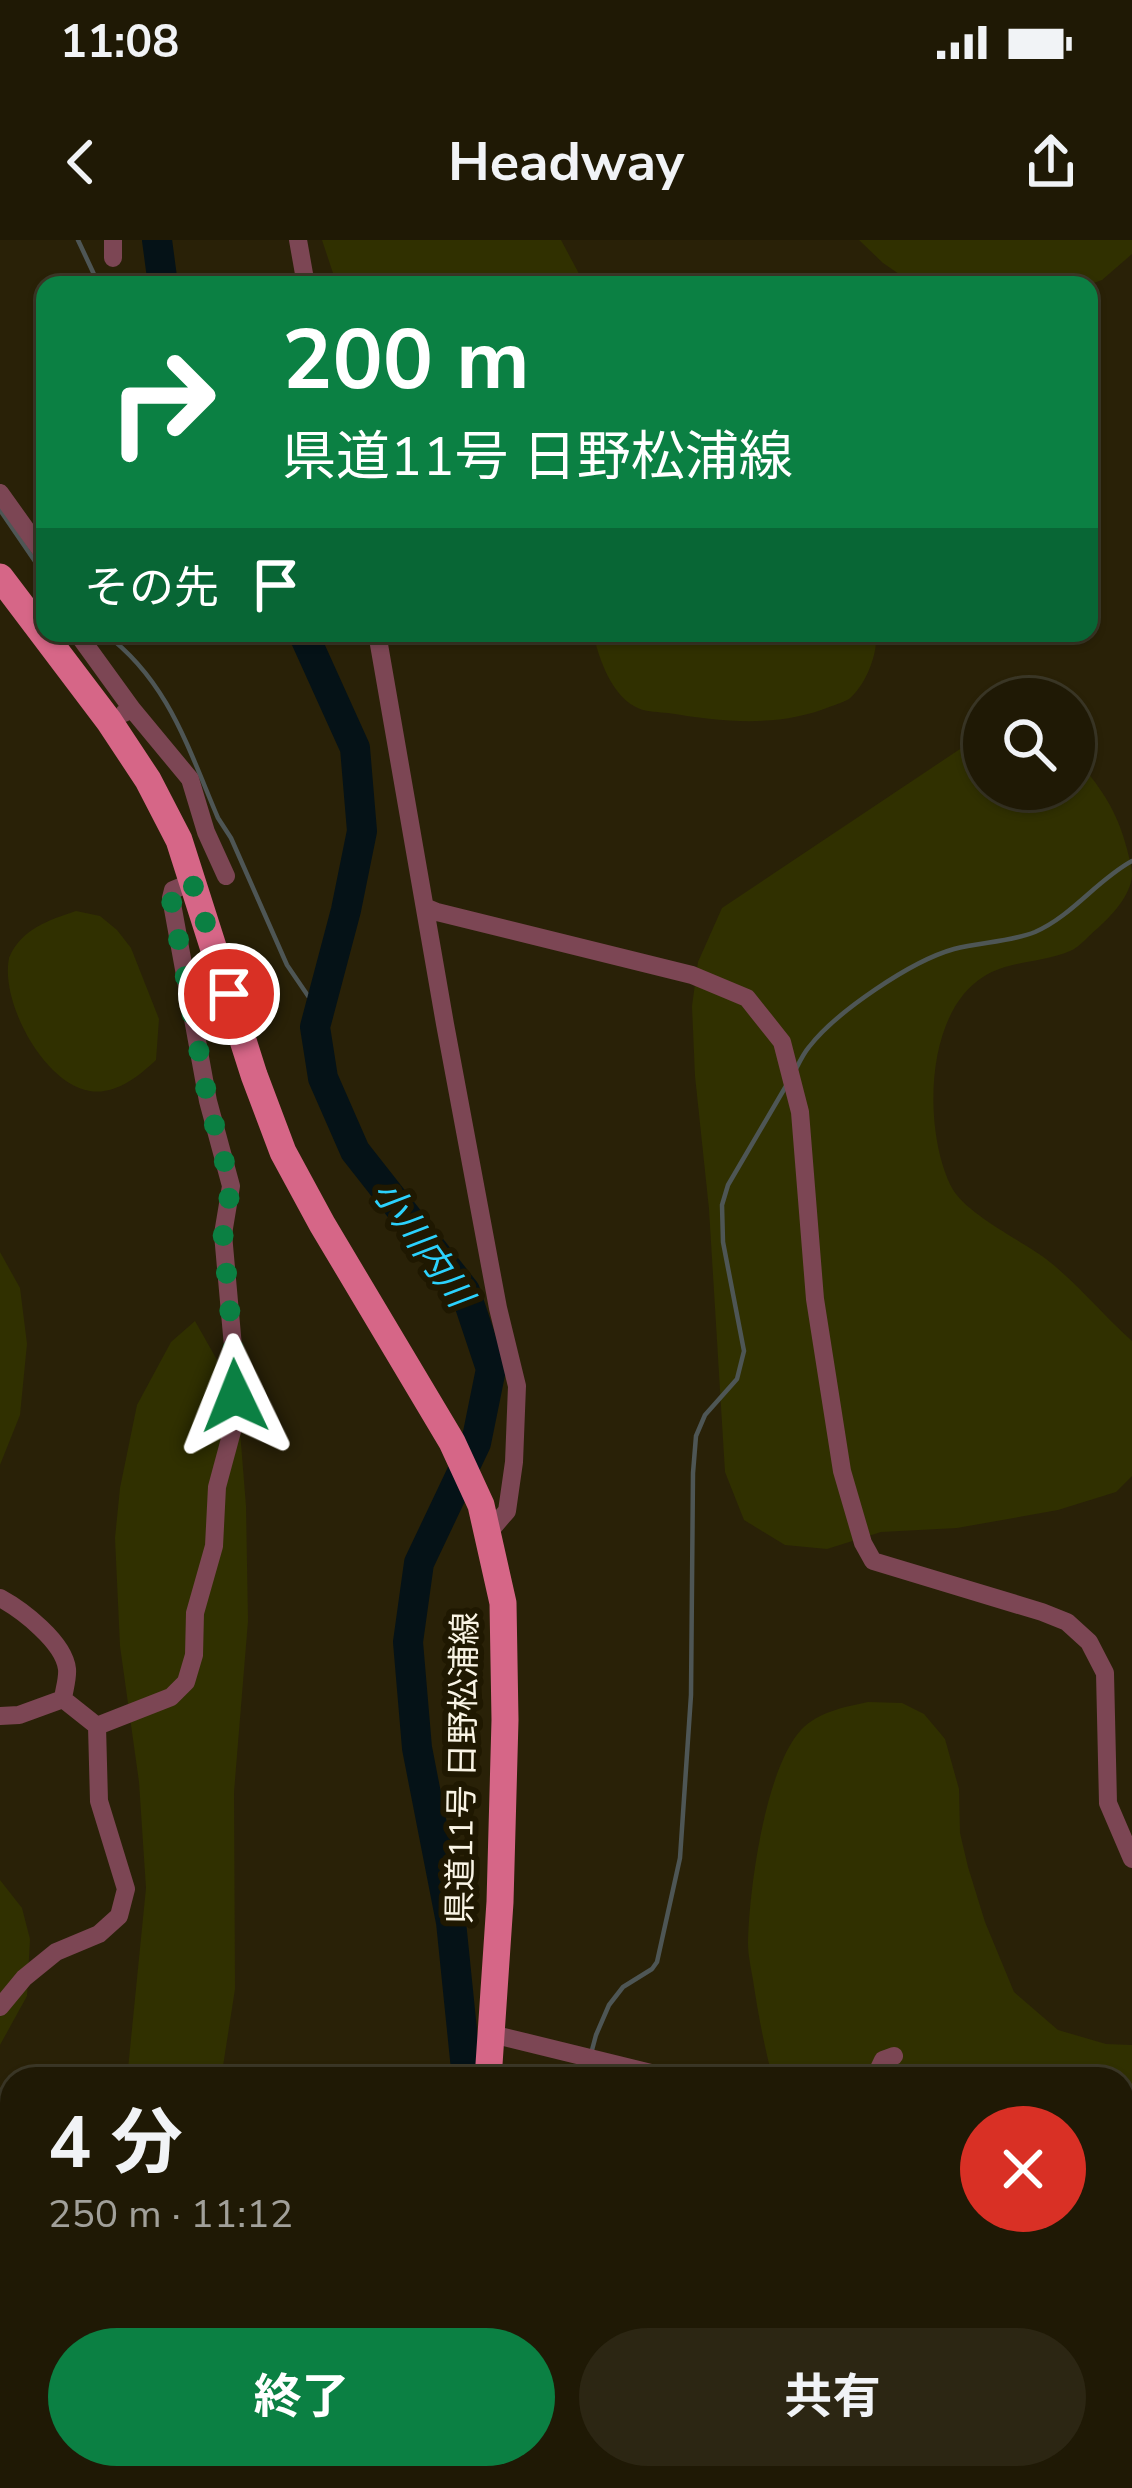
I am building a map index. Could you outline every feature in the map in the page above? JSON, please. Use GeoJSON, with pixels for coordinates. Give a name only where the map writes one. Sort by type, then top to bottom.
{"type":"FeatureCollection","features":[{"type":"Feature","properties":{"kind":"main road","name":"県道11号 日野松浦線"},"geometry":{"type":"LineString","coordinates":[[0,578],[36,619]]}},
{"type":"Feature","properties":{"kind":"main road","name":"県道11号 日野松浦線"},"geometry":{"type":"LineString","coordinates":[[57,642],[121,715],[179,840],[283,1152],[452,1442],[481,1505],[503,1603],[506,1720],[489,2067]]}},
{"type":"Feature","properties":{"kind":"street"},"geometry":{"type":"LineString","coordinates":[[298,240],[304,276]]}},
{"type":"Feature","properties":{"kind":"street"},"geometry":{"type":"LineString","coordinates":[[0,493],[36,543]]}},
{"type":"Feature","properties":{"kind":"street"},"geometry":{"type":"LineString","coordinates":[[82,642],[121,715],[190,779],[226,876]]}},
{"type":"Feature","properties":{"kind":"street"},"geometry":{"type":"LineString","coordinates":[[379,642],[498,1308],[518,1386],[507,1510],[488,1533]]}},
{"type":"Feature","properties":{"kind":"street"},"geometry":{"type":"LineString","coordinates":[[97,1726],[172,1697],[186,1682],[194,1655],[196,1613],[214,1546],[217,1486],[234,1424],[235,1369],[223,1234],[231,1186],[208,1101],[171,898],[173,890],[192,882]]}},
{"type":"Feature","properties":{"kind":"street"},"geometry":{"type":"LineString","coordinates":[[425,907],[692,975],[747,998],[768,1022],[782,1042],[800,1112],[815,1299],[842,1471],[863,1543],[873,1561],[1042,1612],[1067,1622],[1089,1642],[1106,1673],[1108,1803],[1132,1859]]}},
{"type":"Feature","properties":{"kind":"street"},"geometry":{"type":"LineString","coordinates":[[0,1598],[58,1647],[67,1667],[63,1699]]}},
{"type":"Feature","properties":{"kind":"street"},"geometry":{"type":"LineString","coordinates":[[63,1699],[97,1726]]}},
{"type":"Feature","properties":{"kind":"street"},"geometry":{"type":"LineString","coordinates":[[0,1716],[19,1715],[63,1699]]}},
{"type":"Feature","properties":{"kind":"street"},"geometry":{"type":"LineString","coordinates":[[0,2007],[24,1978],[56,1952],[99,1934],[119,1916],[126,1889],[98,1802],[97,1726]]}},
{"type":"Feature","properties":{"kind":"street"},"geometry":{"type":"LineString","coordinates":[[491,2034],[626,2067]]}},
{"type":"Feature","properties":{"kind":"street"},"geometry":{"type":"LineString","coordinates":[[880,2067],[894,2056]]}},
{"type":"Feature","properties":{"kind":"shaded area"},"geometry":{"type":"Polygon","coordinates":[[[322,240],[561,240],[580,276],[334,276],[322,240]]]}},
{"type":"Feature","properties":{"kind":"shaded area"},"geometry":{"type":"Polygon","coordinates":[[[859,240],[1132,240],[1132,254],[1098,281],[1098,276],[902,276],[859,240]]]}},
{"type":"Feature","properties":{"kind":"shaded area"},"geometry":{"type":"Polygon","coordinates":[[[596,642],[876,642],[866,678],[848,700],[771,720],[730,721],[640,709],[622,696],[596,642]]]}},
{"type":"Feature","properties":{"kind":"shaded area"},"geometry":{"type":"Polygon","coordinates":[[[963,747],[963,810],[1095,810],[1095,783],[1099,788],[1123,834],[1132,876],[1128,891],[1104,923],[1077,947],[993,971],[964,994],[940,1045],[934,1106],[943,1164],[959,1198],[1057,1268],[1132,1341],[1132,1476],[1116,1492],[1058,1510],[957,1528],[881,1532],[827,1549],[785,1545],[744,1520],[725,1472],[692,1006],[698,962],[722,908],[963,747]]]}},
{"type":"Feature","properties":{"kind":"shaded area"},"geometry":{"type":"Polygon","coordinates":[[[76,911],[100,916],[131,948],[159,1019],[156,1060],[134,1078],[99,1092],[73,1085],[42,1057],[19,1018],[8,976],[9,958],[21,940],[37,927],[76,911]]]}},
{"type":"Feature","properties":{"kind":"shaded area"},"geometry":{"type":"Polygon","coordinates":[[[0,1252],[20,1288],[27,1344],[20,1415],[0,1465],[0,1252]]]}},
{"type":"Feature","properties":{"kind":"shaded area"},"geometry":{"type":"Polygon","coordinates":[[[195,1321],[221,1367],[240,1431],[246,1506],[248,1621],[234,1792],[235,1989],[223,2067],[128,2067],[146,1888],[139,1782],[120,1646],[115,1538],[137,1405],[171,1342],[195,1321]]]}},
{"type":"Feature","properties":{"kind":"shaded area"},"geometry":{"type":"Polygon","coordinates":[[[868,1702],[902,1703],[924,1714],[945,1739],[959,1789],[960,1833],[968,1867],[1014,1992],[1058,2030],[1106,2044],[1132,2045],[1132,2067],[770,2067],[748,1943],[756,1863],[769,1801],[788,1748],[808,1724],[841,1708],[868,1702]]]}},
{"type":"Feature","properties":{"kind":"shaded area"},"geometry":{"type":"Polygon","coordinates":[[[0,1880],[22,1908],[30,1939],[27,1996],[0,2045],[0,1880]]]}},
{"type":"Feature","properties":{"kind":"waterway"},"geometry":{"type":"LineString","coordinates":[[78,240],[95,276]]}},
{"type":"Feature","properties":{"kind":"waterway","name":"小川内川"},"geometry":{"type":"LineString","coordinates":[[157,240],[162,276]]}},
{"type":"Feature","properties":{"kind":"waterway"},"geometry":{"type":"LineString","coordinates":[[0,510],[36,563]]}},
{"type":"Feature","properties":{"kind":"waterway"},"geometry":{"type":"LineString","coordinates":[[114,642],[145,672],[174,717],[287,965],[319,1012]]}},
{"type":"Feature","properties":{"kind":"waterway","name":"小川内川"},"geometry":{"type":"LineString","coordinates":[[307,642],[355,748],[362,831],[315,1027],[323,1078],[355,1151],[465,1291],[491,1369],[476,1443],[419,1563],[408,1642],[417,1748],[451,1922],[466,2067]]}},
{"type":"Feature","properties":{"kind":"waterway"},"geometry":{"type":"LineString","coordinates":[[795,1071],[821,1033],[896,976],[954,949],[1035,932],[1132,861]]}},
{"type":"Feature","properties":{"kind":"waterway"},"geometry":{"type":"LineString","coordinates":[[592,2050],[609,2005],[623,1987],[657,1962],[680,1858],[691,1695],[696,1436],[705,1415],[737,1379],[744,1351],[723,1242],[722,1205],[728,1185],[786,1086]]}},
{"type":"Feature","properties":{"kind":"waterway"},"geometry":{"type":"LineString","coordinates":[[589,2067],[590,2061]]}},
{"type":"Feature","properties":{"kind":"route"},"geometry":{"type":"LineString","coordinates":[[229,994],[192,882],[182,885],[173,890],[171,898],[208,1101],[231,1186],[223,1234],[235,1396]]}}]}
